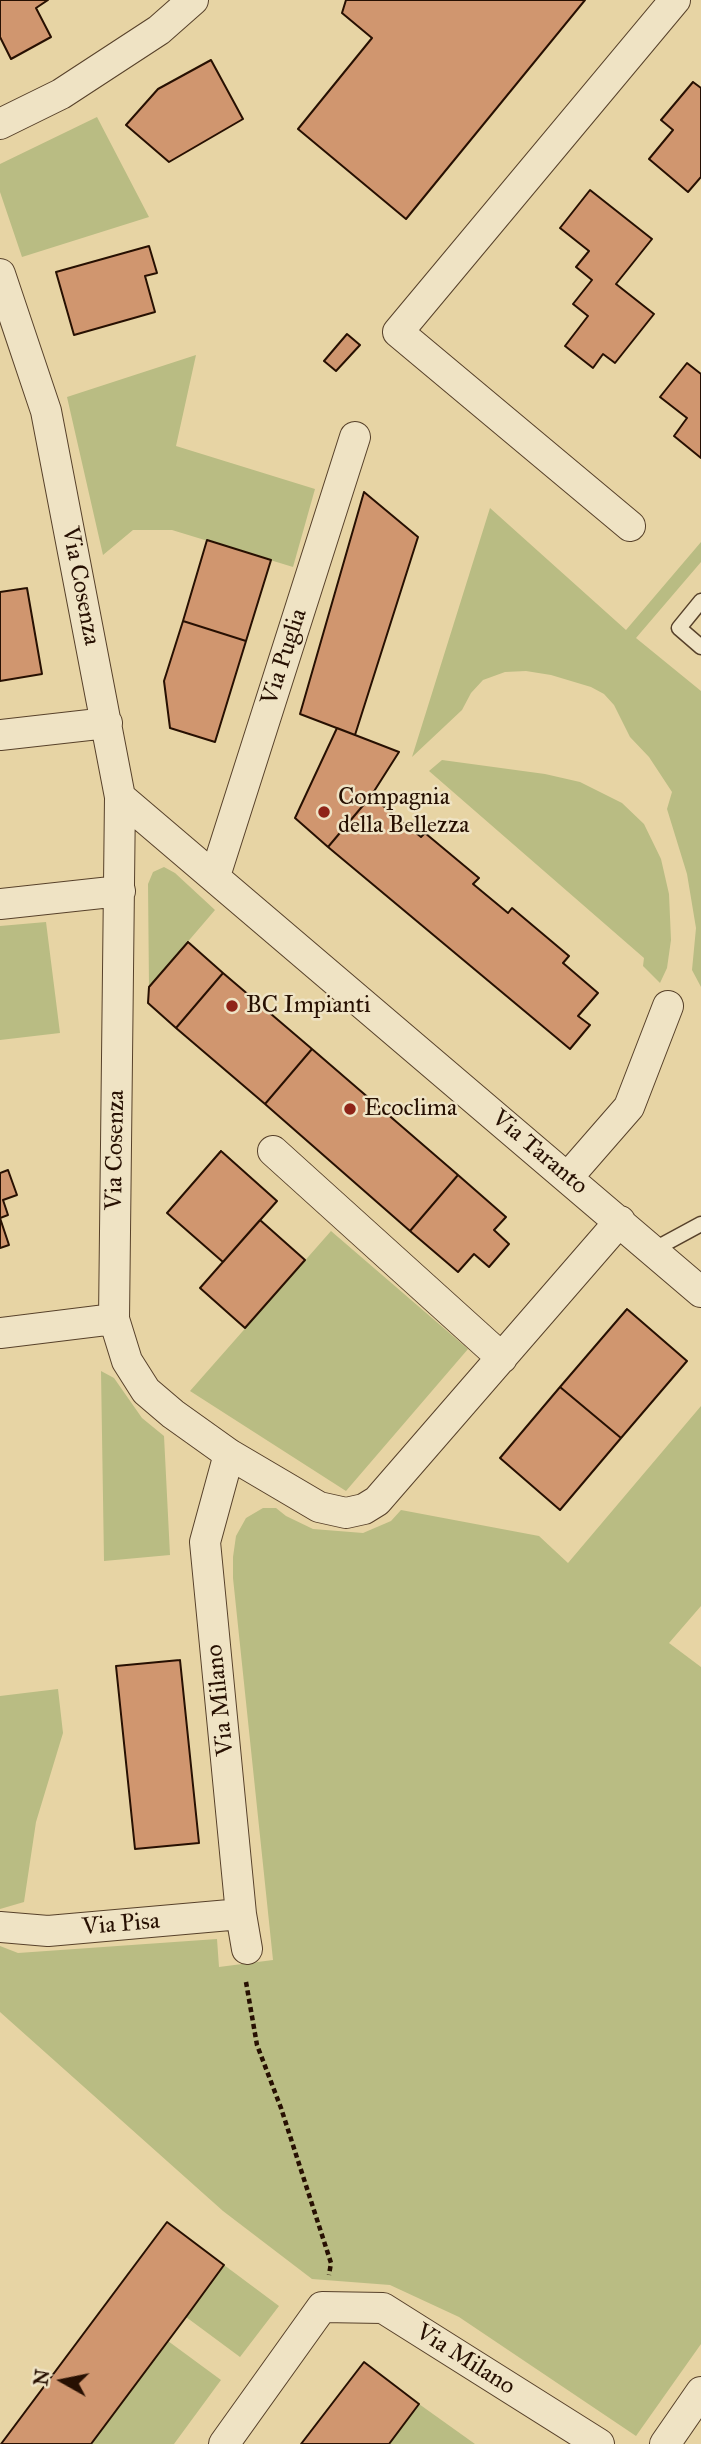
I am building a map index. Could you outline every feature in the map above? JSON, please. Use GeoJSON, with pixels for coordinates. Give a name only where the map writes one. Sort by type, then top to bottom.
{"type":"FeatureCollection","features":[{"type":"Feature","properties":{"kind":"street"},"geometry":{"type":"LineString","coordinates":[[0,124],[61,94],[159,30],[193,0]]}},
{"type":"Feature","properties":{"kind":"street"},"geometry":{"type":"LineString","coordinates":[[629,526],[398,332],[675,0]]}},
{"type":"Feature","properties":{"kind":"street","name":"Via Cosenza"},"geometry":{"type":"LineString","coordinates":[[0,274],[46,411],[120,797],[114,1319],[127,1361],[146,1391],[229,1454],[319,1507],[346,1513],[364,1508],[377,1501],[620,1221]]}},
{"type":"Feature","properties":{"kind":"street","name":"Via Puglia"},"geometry":{"type":"LineString","coordinates":[[215,876],[355,437]]}},
{"type":"Feature","properties":{"kind":"street"},"geometry":{"type":"LineString","coordinates":[[0,734],[107,723]]}},
{"type":"Feature","properties":{"kind":"street","name":"Via Taranto"},"geometry":{"type":"LineString","coordinates":[[120,797],[701,1292]]}},
{"type":"Feature","properties":{"kind":"street"},"geometry":{"type":"LineString","coordinates":[[0,904],[120,891]]}},
{"type":"Feature","properties":{"kind":"street"},"geometry":{"type":"LineString","coordinates":[[568,1177],[629,1107],[668,1006]]}},
{"type":"Feature","properties":{"kind":"street"},"geometry":{"type":"LineString","coordinates":[[273,1151],[502,1358]]}},
{"type":"Feature","properties":{"kind":"street"},"geometry":{"type":"LineString","coordinates":[[0,1333],[114,1319]]}},
{"type":"Feature","properties":{"kind":"street","name":"Via Milano"},"geometry":{"type":"LineString","coordinates":[[229,1454],[205,1542],[247,1949]]}},
{"type":"Feature","properties":{"kind":"street","name":"Via Pisa"},"geometry":{"type":"LineString","coordinates":[[0,1927],[48,1931],[242,1914]]}},
{"type":"Feature","properties":{"kind":"street"},"geometry":{"type":"LineString","coordinates":[[224,2444],[322,2307]]}},
{"type":"Feature","properties":{"kind":"street","name":"Via Milano"},"geometry":{"type":"LineString","coordinates":[[322,2307],[383,2308],[599,2444]]}},
{"type":"Feature","properties":{"kind":"street"},"geometry":{"type":"LineString","coordinates":[[665,2444],[701,2392]]}},
{"type":"Feature","properties":{"kind":"lane"},"geometry":{"type":"LineString","coordinates":[[701,601],[679,628],[701,647]]}},
{"type":"Feature","properties":{"kind":"lane"},"geometry":{"type":"LineString","coordinates":[[653,1250],[701,1224]]}},
{"type":"Feature","properties":{"kind":"path"},"geometry":{"type":"LineString","coordinates":[[247,1949],[246,1987],[257,2045],[281,2108],[331,2263],[322,2307]]}},
{"type":"Feature","properties":{"kind":"green space"},"geometry":{"type":"Polygon","coordinates":[[[97,117],[149,217],[22,257],[0,192],[0,164],[97,117]]]}},
{"type":"Feature","properties":{"kind":"green space"},"geometry":{"type":"Polygon","coordinates":[[[196,355],[176,446],[315,489],[293,567],[172,530],[133,530],[103,555],[67,397],[196,355]]]}},
{"type":"Feature","properties":{"kind":"green space"},"geometry":{"type":"Polygon","coordinates":[[[490,508],[626,630],[701,542],[701,562],[636,638],[701,691],[701,987],[692,970],[696,928],[687,874],[667,809],[672,792],[649,757],[630,737],[614,705],[604,694],[591,687],[551,675],[526,671],[505,672],[483,680],[471,693],[462,710],[412,757],[490,508]]]}},
{"type":"Feature","properties":{"kind":"green space"},"geometry":{"type":"Polygon","coordinates":[[[442,760],[545,774],[580,782],[622,803],[644,824],[661,859],[669,894],[671,940],[667,968],[660,983],[643,966],[644,958],[429,771],[442,760]]]}},
{"type":"Feature","properties":{"kind":"green space"},"geometry":{"type":"Polygon","coordinates":[[[164,867],[175,873],[215,910],[149,987],[148,884],[153,872],[164,867]]]}},
{"type":"Feature","properties":{"kind":"green space"},"geometry":{"type":"Polygon","coordinates":[[[46,922],[60,1033],[0,1040],[0,926],[46,922]]]}},
{"type":"Feature","properties":{"kind":"green space"},"geometry":{"type":"Polygon","coordinates":[[[331,1231],[468,1349],[346,1491],[190,1391],[331,1231]]]}},
{"type":"Feature","properties":{"kind":"green space"},"geometry":{"type":"Polygon","coordinates":[[[101,1371],[114,1378],[142,1418],[164,1436],[170,1555],[104,1561],[101,1371]]]}},
{"type":"Feature","properties":{"kind":"green space"},"geometry":{"type":"Polygon","coordinates":[[[701,1406],[701,1606],[669,1643],[701,1667],[701,2344],[636,2436],[459,2317],[390,2285],[312,2279],[223,2211],[0,2012],[0,1946],[18,1953],[217,1939],[219,1967],[273,1960],[233,1578],[236,1536],[246,1518],[263,1508],[276,1508],[313,1529],[363,1533],[391,1521],[401,1510],[539,1536],[568,1563],[701,1406]]]}},
{"type":"Feature","properties":{"kind":"green space"},"geometry":{"type":"Polygon","coordinates":[[[58,1689],[63,1733],[36,1822],[24,1902],[0,1909],[0,1696],[58,1689]]]}},
{"type":"Feature","properties":{"kind":"green space"},"geometry":{"type":"Polygon","coordinates":[[[224,2265],[279,2306],[240,2357],[186,2317],[224,2265]]]}},
{"type":"Feature","properties":{"kind":"green space"},"geometry":{"type":"Polygon","coordinates":[[[168,2341],[221,2380],[174,2444],[91,2444],[168,2341]]]}},
{"type":"Feature","properties":{"kind":"green space"},"geometry":{"type":"Polygon","coordinates":[[[419,2404],[475,2444],[389,2444],[419,2404]]]}},
{"type":"Feature","properties":{"kind":"building"},"geometry":{"type":"Polygon","coordinates":[[[0,0],[48,0],[36,8],[51,37],[11,59],[0,37],[0,0]]]}},
{"type":"Feature","properties":{"kind":"building"},"geometry":{"type":"Polygon","coordinates":[[[346,0],[585,0],[406,219],[298,129],[372,38],[342,13],[346,0]]]}},
{"type":"Feature","properties":{"kind":"building"},"geometry":{"type":"Polygon","coordinates":[[[211,60],[243,119],[169,162],[126,125],[158,89],[211,60]]]}},
{"type":"Feature","properties":{"kind":"building"},"geometry":{"type":"Polygon","coordinates":[[[693,82],[701,88],[701,177],[688,192],[649,159],[673,130],[661,120],[693,82]]]}},
{"type":"Feature","properties":{"kind":"building"},"geometry":{"type":"Polygon","coordinates":[[[590,190],[652,239],[616,284],[654,314],[615,363],[603,354],[593,368],[565,346],[588,316],[573,304],[592,280],[576,267],[589,251],[560,228],[590,190]]]}},
{"type":"Feature","properties":{"kind":"building"},"geometry":{"type":"Polygon","coordinates":[[[149,246],[157,273],[145,276],[155,312],[74,335],[56,272],[149,246]]]}},
{"type":"Feature","properties":{"kind":"building"},"geometry":{"type":"Polygon","coordinates":[[[347,334],[360,345],[336,371],[324,361],[347,334]]]}},
{"type":"Feature","properties":{"kind":"building"},"geometry":{"type":"Polygon","coordinates":[[[687,363],[701,374],[701,458],[674,436],[687,418],[660,397],[687,363]]]}},
{"type":"Feature","properties":{"kind":"building"},"geometry":{"type":"Polygon","coordinates":[[[364,492],[418,537],[355,735],[300,714],[364,492]]]}},
{"type":"Feature","properties":{"kind":"building"},"geometry":{"type":"Polygon","coordinates":[[[207,540],[271,560],[246,641],[183,621],[207,540]]]}},
{"type":"Feature","properties":{"kind":"building"},"geometry":{"type":"Polygon","coordinates":[[[27,588],[42,674],[0,681],[0,592],[27,588]]]}},
{"type":"Feature","properties":{"kind":"building"},"geometry":{"type":"Polygon","coordinates":[[[183,621],[246,641],[215,742],[170,728],[164,681],[183,621]]]}},
{"type":"Feature","properties":{"kind":"building"},"geometry":{"type":"Polygon","coordinates":[[[337,728],[399,752],[371,796],[328,847],[295,818],[337,728]]]}},
{"type":"Feature","properties":{"kind":"building"},"geometry":{"type":"Polygon","coordinates":[[[371,796],[421,837],[425,833],[479,878],[473,884],[508,913],[512,908],[569,956],[563,963],[598,993],[578,1016],[590,1025],[570,1049],[328,847],[371,796]]]}},
{"type":"Feature","properties":{"kind":"building"},"geometry":{"type":"Polygon","coordinates":[[[188,942],[223,973],[176,1028],[148,1003],[149,987],[188,942]]]}},
{"type":"Feature","properties":{"kind":"building"},"geometry":{"type":"Polygon","coordinates":[[[223,973],[312,1049],[265,1104],[176,1028],[223,973]]]}},
{"type":"Feature","properties":{"kind":"building"},"geometry":{"type":"Polygon","coordinates":[[[312,1049],[458,1175],[410,1231],[265,1104],[312,1049]]]}},
{"type":"Feature","properties":{"kind":"building"},"geometry":{"type":"Polygon","coordinates":[[[221,1151],[277,1201],[223,1262],[167,1213],[221,1151]]]}},
{"type":"Feature","properties":{"kind":"building"},"geometry":{"type":"Polygon","coordinates":[[[8,1170],[17,1195],[3,1200],[8,1215],[0,1218],[0,1173],[8,1170]]]}},
{"type":"Feature","properties":{"kind":"building"},"geometry":{"type":"Polygon","coordinates":[[[458,1175],[506,1217],[494,1230],[509,1244],[489,1267],[474,1254],[458,1272],[410,1231],[458,1175]]]}},
{"type":"Feature","properties":{"kind":"building"},"geometry":{"type":"Polygon","coordinates":[[[0,1218],[9,1245],[0,1248],[0,1218]]]}},
{"type":"Feature","properties":{"kind":"building"},"geometry":{"type":"Polygon","coordinates":[[[260,1220],[305,1260],[245,1328],[200,1288],[260,1220]]]}},
{"type":"Feature","properties":{"kind":"building"},"geometry":{"type":"Polygon","coordinates":[[[627,1309],[687,1361],[621,1438],[560,1387],[627,1309]]]}},
{"type":"Feature","properties":{"kind":"building"},"geometry":{"type":"Polygon","coordinates":[[[560,1387],[621,1438],[560,1510],[500,1458],[560,1387]]]}},
{"type":"Feature","properties":{"kind":"building"},"geometry":{"type":"Polygon","coordinates":[[[180,1660],[199,1843],[135,1849],[116,1666],[180,1660]]]}},
{"type":"Feature","properties":{"kind":"building"},"geometry":{"type":"Polygon","coordinates":[[[167,2222],[224,2265],[186,2317],[91,2444],[1,2444],[167,2222]]]}},
{"type":"Feature","properties":{"kind":"building"},"geometry":{"type":"Polygon","coordinates":[[[364,2362],[419,2404],[389,2444],[301,2444],[364,2362]]]}},
{"type":"Feature","properties":{"kind":"place","name":"Compagnia della Bellezza"},"geometry":{"type":"Point","coordinates":[324,812]}},
{"type":"Feature","properties":{"kind":"place","name":"BC Impianti"},"geometry":{"type":"Point","coordinates":[232,1006]}},
{"type":"Feature","properties":{"kind":"place","name":"Ecoclima"},"geometry":{"type":"Point","coordinates":[350,1109]}}]}
